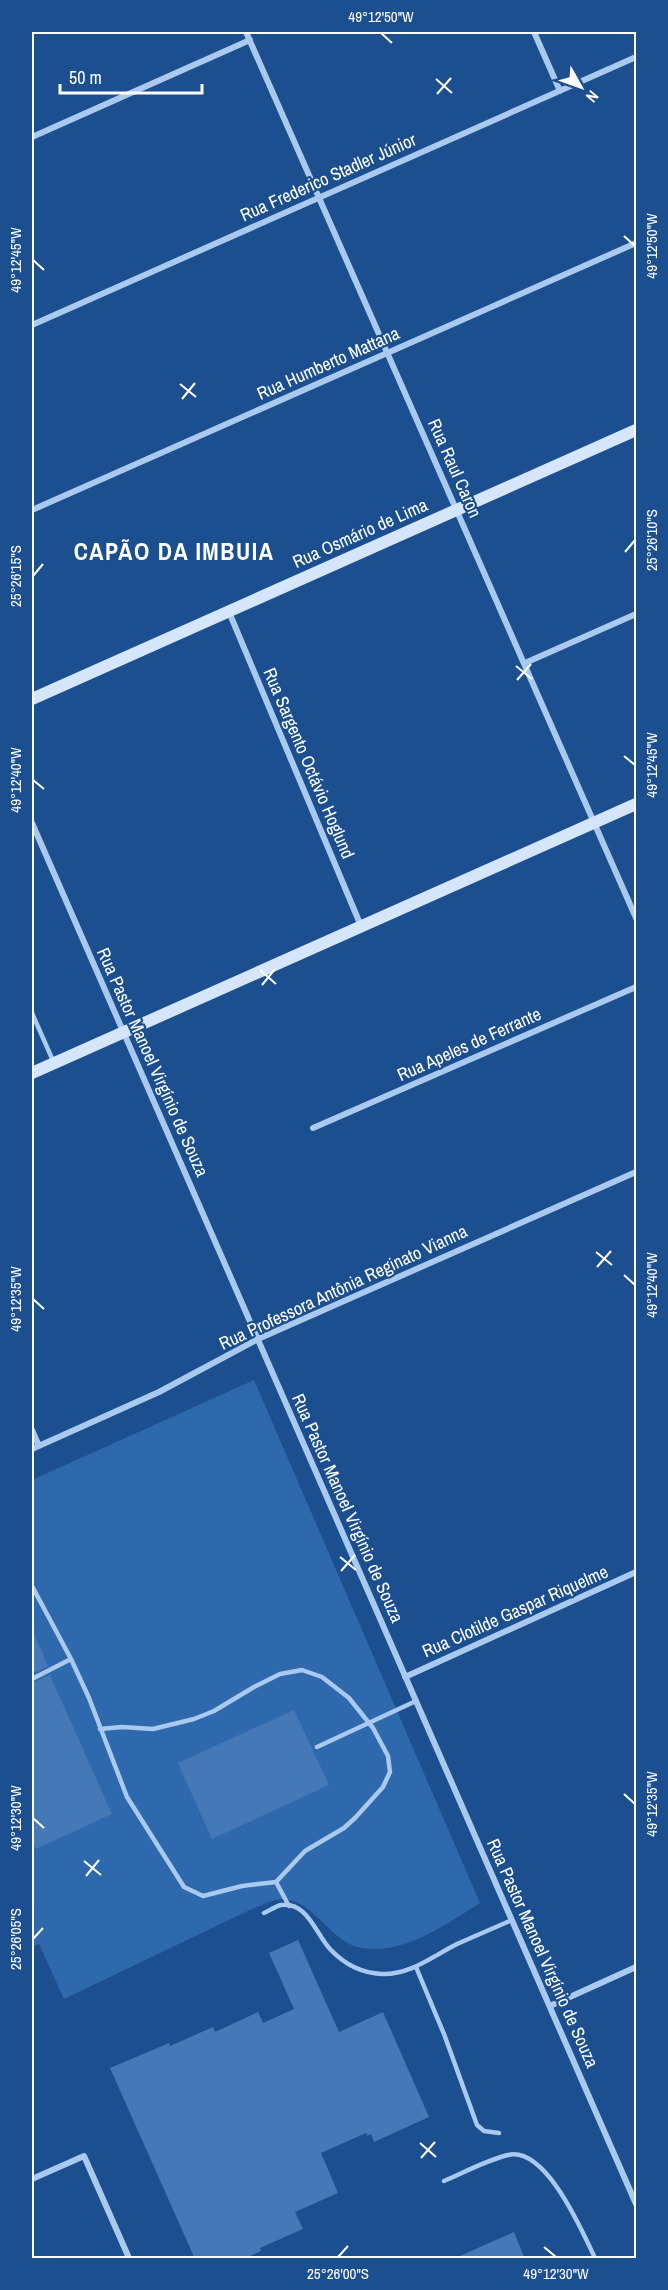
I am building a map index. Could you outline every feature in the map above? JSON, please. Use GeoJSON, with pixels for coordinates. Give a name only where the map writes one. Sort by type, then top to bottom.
{"type":"FeatureCollection","features":[{"type":"Feature","properties":{"kind":"street","name":"Rua Raul Caron"},"geometry":{"type":"LineString","coordinates":[[246,32],[636,918]]}},
{"type":"Feature","properties":{"kind":"street"},"geometry":{"type":"LineString","coordinates":[[534,32],[560,91]]}},
{"type":"Feature","properties":{"kind":"street"},"geometry":{"type":"LineString","coordinates":[[32,137],[250,40]]}},
{"type":"Feature","properties":{"kind":"street","name":"Rua Frederico Stadler Júnior"},"geometry":{"type":"LineString","coordinates":[[32,325],[636,57]]}},
{"type":"Feature","properties":{"kind":"street","name":"Rua Humberto Mattana"},"geometry":{"type":"LineString","coordinates":[[32,510],[636,243]]}},
{"type":"Feature","properties":{"kind":"street","name":"Rua Osmário de Lima"},"geometry":{"type":"LineString","coordinates":[[32,699],[636,430]]}},
{"type":"Feature","properties":{"kind":"street","name":"Rua Sargento Octávio Hoglund"},"geometry":{"type":"LineString","coordinates":[[229,611],[361,926]]}},
{"type":"Feature","properties":{"kind":"street"},"geometry":{"type":"LineString","coordinates":[[525,663],[636,614]]}},
{"type":"Feature","properties":{"kind":"street"},"geometry":{"type":"LineString","coordinates":[[32,1073],[636,804]]}},
{"type":"Feature","properties":{"kind":"street","name":"Rua Pastor Manoel Virgínio de Souza"},"geometry":{"type":"LineString","coordinates":[[32,823],[636,2204]]}},
{"type":"Feature","properties":{"kind":"street","name":"Rua Apeles de Ferrante"},"geometry":{"type":"LineString","coordinates":[[313,1128],[636,987]]}},
{"type":"Feature","properties":{"kind":"street","name":"Rua Professora Antônia Reginato Vianna"},"geometry":{"type":"LineString","coordinates":[[32,1449],[159,1392],[258,1339],[636,1172]]}},
{"type":"Feature","properties":{"kind":"street"},"geometry":{"type":"LineString","coordinates":[[32,1430],[39,1446]]}},
{"type":"Feature","properties":{"kind":"street","name":"Rua Clotilde Gaspar Riquelme"},"geometry":{"type":"LineString","coordinates":[[405,1677],[636,1572]]}},
{"type":"Feature","properties":{"kind":"street"},"geometry":{"type":"LineString","coordinates":[[550,2006],[636,1967]]}},
{"type":"Feature","properties":{"kind":"street"},"geometry":{"type":"LineString","coordinates":[[32,2179],[84,2156],[129,2259]]}},
{"type":"Feature","properties":{"kind":"lane"},"geometry":{"type":"LineString","coordinates":[[32,1013],[54,1063]]}},
{"type":"Feature","properties":{"kind":"lane"},"geometry":{"type":"LineString","coordinates":[[32,1586],[71,1659],[127,1797],[183,1887],[203,1896],[242,1886],[276,1882],[305,1851],[344,1828],[383,1787],[390,1772],[388,1756],[369,1722],[349,1698],[322,1677],[302,1670],[280,1674],[214,1711],[194,1719],[153,1730],[122,1727],[100,1729]]}},
{"type":"Feature","properties":{"kind":"lane"},"geometry":{"type":"LineString","coordinates":[[32,1679],[71,1659]]}},
{"type":"Feature","properties":{"kind":"lane"},"geometry":{"type":"LineString","coordinates":[[317,1747],[416,1701]]}},
{"type":"Feature","properties":{"kind":"lane"},"geometry":{"type":"LineString","coordinates":[[276,1882],[289,1906]]}},
{"type":"Feature","properties":{"kind":"lane"},"geometry":{"type":"LineString","coordinates":[[264,1913],[281,1905],[304,1913],[330,1949],[347,1964],[358,1970],[382,1974],[417,1967],[459,1943],[512,1920]]}},
{"type":"Feature","properties":{"kind":"lane"},"geometry":{"type":"LineString","coordinates":[[417,1967],[477,2125],[484,2131],[499,2133]]}},
{"type":"Feature","properties":{"kind":"lane"},"geometry":{"type":"LineString","coordinates":[[444,2181],[511,2154],[533,2160],[544,2169],[578,2223],[595,2259]]}},
{"type":"Feature","properties":{"kind":"shaded area"},"geometry":{"type":"Polygon","coordinates":[[[254,1380],[480,1903],[424,1936],[393,1947],[377,1949],[361,1948],[350,1944],[300,1904],[288,1900],[276,1900],[254,1908],[64,1999],[39,1944],[32,1947],[32,1480],[254,1380]]]}},
{"type":"Feature","properties":{"kind":"building"},"geometry":{"type":"Polygon","coordinates":[[[32,1629],[48,1666],[32,1674],[32,1629]]]}},
{"type":"Feature","properties":{"kind":"building"},"geometry":{"type":"Polygon","coordinates":[[[50,1675],[112,1814],[36,1849],[32,1840],[32,1683],[50,1675]]]}},
{"type":"Feature","properties":{"kind":"building"},"geometry":{"type":"Polygon","coordinates":[[[294,1710],[329,1785],[212,1839],[178,1763],[294,1710]]]}},
{"type":"Feature","properties":{"kind":"building"},"geometry":{"type":"Polygon","coordinates":[[[298,1940],[339,2032],[383,2012],[429,2117],[374,2142],[371,2134],[367,2136],[366,2133],[321,2153],[338,2193],[295,2212],[303,2229],[260,2248],[261,2251],[244,2259],[195,2259],[110,2068],[213,2027],[215,2032],[258,2012],[263,2023],[294,2009],[269,1953],[298,1940]]]}},
{"type":"Feature","properties":{"kind":"building"},"geometry":{"type":"Polygon","coordinates":[[[514,2232],[525,2259],[453,2259],[514,2232]]]}},
{"type":"Feature","properties":{"kind":"district","name":"CAPÃO DA IMBUIA"},"geometry":{"type":"Point","coordinates":[174,551]}}]}
